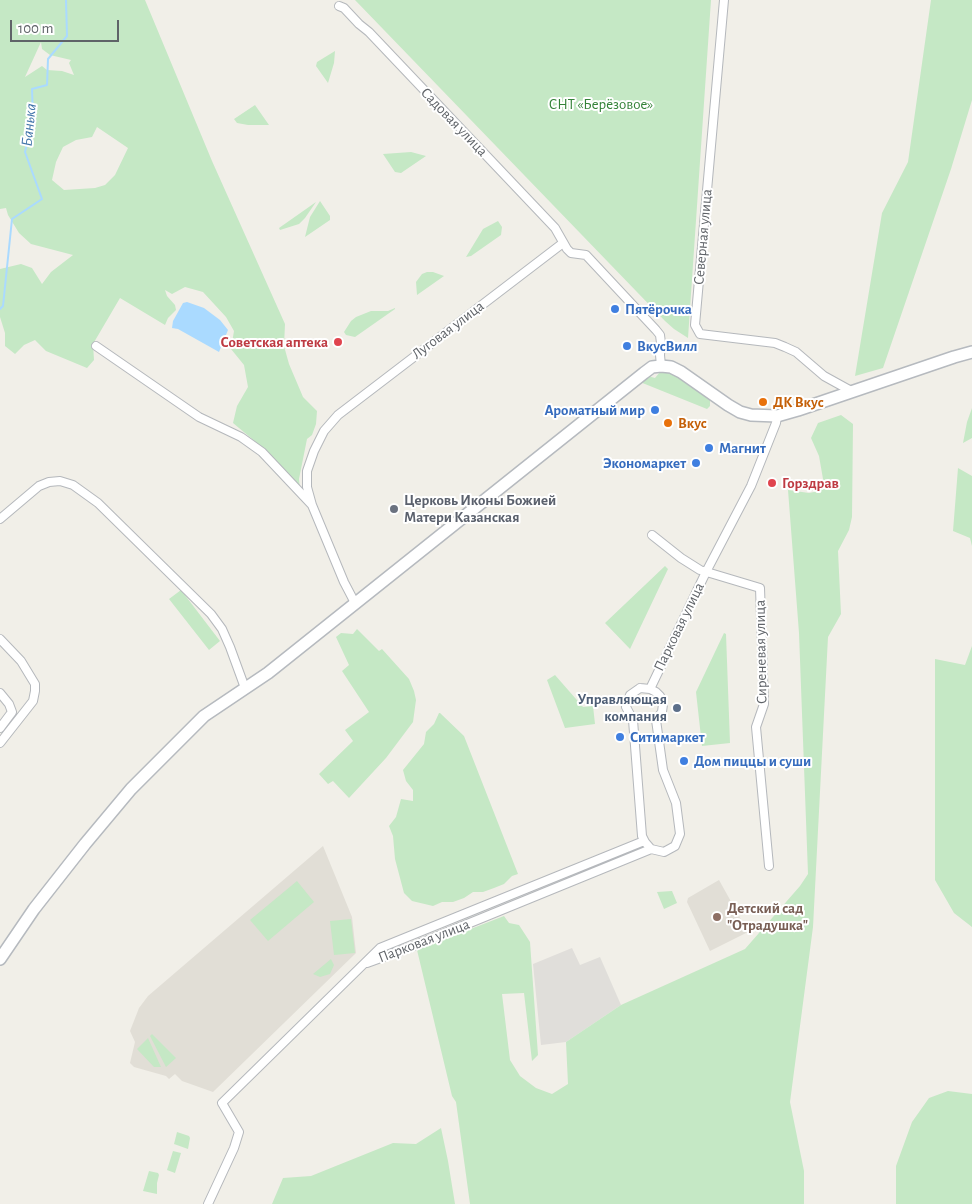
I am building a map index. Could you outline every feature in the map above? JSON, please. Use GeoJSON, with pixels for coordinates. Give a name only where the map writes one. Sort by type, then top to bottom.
{"type":"FeatureCollection","features":[{"type":"Feature","properties":{"kind":"street","name":"Северная улица"},"geometry":{"type":"LineString","coordinates":[[724,0],[694,325],[700,334],[774,343],[785,347],[796,352],[824,376],[853,392]]}},
{"type":"Feature","properties":{"kind":"street","name":"Садовая улица"},"geometry":{"type":"LineString","coordinates":[[339,6],[344,8],[369,32],[555,228],[563,243]]}},
{"type":"Feature","properties":{"kind":"street"},"geometry":{"type":"LineString","coordinates":[[563,243],[571,253],[586,255],[656,330],[660,336],[661,343],[661,366]]}},
{"type":"Feature","properties":{"kind":"street","name":"Луговая улица"},"geometry":{"type":"LineString","coordinates":[[312,505],[307,486],[307,471],[324,431],[335,419],[348,406],[563,243]]}},
{"type":"Feature","properties":{"kind":"street"},"geometry":{"type":"LineString","coordinates":[[96,346],[199,417],[241,437],[262,452],[312,505],[344,582],[355,602]]}},
{"type":"Feature","properties":{"kind":"street"},"geometry":{"type":"LineString","coordinates":[[0,960],[54,882],[131,789],[204,716],[268,673],[644,373],[652,368],[661,366],[671,367],[740,412],[751,415],[777,416],[853,392],[954,356],[972,352]]}},
{"type":"Feature","properties":{"kind":"street","name":"Парковая улица"},"geometry":{"type":"LineString","coordinates":[[650,689],[706,572],[751,486],[777,416]]}},
{"type":"Feature","properties":{"kind":"street"},"geometry":{"type":"LineString","coordinates":[[0,519],[39,486],[49,482],[60,481],[73,485],[98,503],[211,614],[222,629],[245,688]]}},
{"type":"Feature","properties":{"kind":"street","name":"Сиреневая улица"},"geometry":{"type":"LineString","coordinates":[[652,534],[681,558],[706,572],[760,588],[764,704],[756,727],[768,866]]}},
{"type":"Feature","properties":{"kind":"street"},"geometry":{"type":"LineString","coordinates":[[0,639],[21,661],[35,684],[36,692],[33,701],[0,743]]}},
{"type":"Feature","properties":{"kind":"street","name":"Парковая улица"},"geometry":{"type":"LineString","coordinates":[[208,1204],[234,1148],[238,1132],[222,1103],[363,964],[380,948],[643,838],[633,720],[626,709],[626,704],[628,698],[640,688],[650,689],[658,694],[662,702],[662,712],[656,720],[663,770],[676,803],[680,834],[677,844],[670,850],[660,852],[651,849],[411,948],[363,964]]}},
{"type":"Feature","properties":{"kind":"street"},"geometry":{"type":"LineString","coordinates":[[0,693],[9,704],[12,712],[0,728]]}},
{"type":"Feature","properties":{"kind":"street"},"geometry":{"type":"LineString","coordinates":[[643,838],[651,849]]}},
{"type":"Feature","properties":{"kind":"shaded area"},"geometry":{"type":"Polygon","coordinates":[[[323,846],[352,917],[356,953],[213,1092],[182,1081],[175,1074],[169,1079],[166,1076],[134,1067],[130,1063],[135,1042],[130,1031],[139,1008],[148,996],[323,846]]]}},
{"type":"Feature","properties":{"kind":"shaded area","name":"Детский сад \"Отрадушка\""},"geometry":{"type":"Polygon","coordinates":[[[719,880],[748,932],[710,951],[687,902],[688,898],[719,880]]]}},
{"type":"Feature","properties":{"kind":"shaded area"},"geometry":{"type":"Polygon","coordinates":[[[572,948],[580,965],[600,957],[621,1005],[566,1042],[541,1045],[533,964],[572,948]]]}},
{"type":"Feature","properties":{"kind":"green space"},"geometry":{"type":"Polygon","coordinates":[[[0,0],[145,0],[212,161],[285,324],[284,346],[289,364],[303,397],[317,411],[316,424],[312,435],[307,439],[299,479],[300,489],[269,453],[233,423],[237,406],[248,387],[244,365],[231,349],[234,331],[226,317],[203,292],[185,287],[172,294],[165,290],[167,296],[175,305],[176,310],[168,318],[165,325],[120,298],[93,344],[94,360],[87,368],[46,351],[35,340],[24,345],[15,354],[5,346],[5,333],[0,317],[0,269],[21,264],[32,268],[42,284],[51,272],[73,255],[31,244],[19,233],[6,208],[0,209],[0,0]],[[41,42],[25,77],[42,66],[47,70],[62,71],[74,75],[69,63],[71,60],[50,55],[42,49],[41,42]],[[97,127],[92,137],[76,140],[63,147],[56,162],[52,180],[64,190],[95,188],[105,185],[115,175],[128,148],[97,127]]]}},
{"type":"Feature","properties":{"kind":"green space","name":"СНТ «Берёзовое»"},"geometry":{"type":"Polygon","coordinates":[[[355,0],[711,0],[688,338],[665,321],[355,0]]]}},
{"type":"Feature","properties":{"kind":"green space"},"geometry":{"type":"Polygon","coordinates":[[[931,0],[972,0],[972,100],[951,169],[883,368],[855,376],[882,213],[908,162],[931,0]]]}},
{"type":"Feature","properties":{"kind":"green space"},"geometry":{"type":"Polygon","coordinates":[[[335,51],[334,63],[328,83],[316,66],[317,62],[335,51]]]}},
{"type":"Feature","properties":{"kind":"green space"},"geometry":{"type":"Polygon","coordinates":[[[255,105],[269,125],[237,123],[234,119],[255,105]]]}},
{"type":"Feature","properties":{"kind":"green space"},"geometry":{"type":"Polygon","coordinates":[[[411,152],[426,156],[401,173],[395,172],[383,154],[411,152]]]}},
{"type":"Feature","properties":{"kind":"green space"},"geometry":{"type":"Polygon","coordinates":[[[320,201],[330,216],[330,220],[305,237],[310,217],[320,201]]]}},
{"type":"Feature","properties":{"kind":"green space"},"geometry":{"type":"Polygon","coordinates":[[[316,202],[299,224],[280,230],[279,228],[316,202]]]}},
{"type":"Feature","properties":{"kind":"green space"},"geometry":{"type":"Polygon","coordinates":[[[498,221],[502,227],[501,235],[471,256],[466,257],[483,229],[498,221]]]}},
{"type":"Feature","properties":{"kind":"green space"},"geometry":{"type":"Polygon","coordinates":[[[427,272],[444,276],[417,295],[416,282],[422,274],[427,272]]]}},
{"type":"Feature","properties":{"kind":"green space"},"geometry":{"type":"Polygon","coordinates":[[[395,308],[355,337],[346,335],[344,332],[356,317],[371,311],[388,311],[395,308]]]}},
{"type":"Feature","properties":{"kind":"green space"},"geometry":{"type":"Polygon","coordinates":[[[666,371],[678,374],[710,399],[710,406],[707,409],[640,382],[648,376],[655,378],[660,372],[666,371]]]}},
{"type":"Feature","properties":{"kind":"green space"},"geometry":{"type":"Polygon","coordinates":[[[972,408],[972,438],[963,443],[967,422],[972,408]]]}},
{"type":"Feature","properties":{"kind":"green space"},"geometry":{"type":"Polygon","coordinates":[[[841,415],[853,424],[852,517],[849,530],[838,551],[841,614],[828,637],[813,927],[790,1102],[804,1171],[804,1204],[470,1204],[456,1102],[452,1096],[417,950],[504,916],[509,923],[519,925],[530,942],[538,1055],[532,1061],[524,993],[502,994],[510,1060],[520,1076],[536,1088],[552,1094],[568,1084],[566,1042],[621,1005],[745,949],[800,886],[808,874],[799,633],[788,490],[814,492],[823,479],[819,456],[811,438],[818,423],[841,415]]]}},
{"type":"Feature","properties":{"kind":"green space"},"geometry":{"type":"Polygon","coordinates":[[[958,468],[972,476],[972,546],[970,538],[953,531],[958,468]]]}},
{"type":"Feature","properties":{"kind":"green space"},"geometry":{"type":"Polygon","coordinates":[[[665,566],[668,569],[630,649],[605,623],[665,566]]]}},
{"type":"Feature","properties":{"kind":"green space"},"geometry":{"type":"Polygon","coordinates":[[[181,590],[220,641],[209,650],[169,599],[181,590]]]}},
{"type":"Feature","properties":{"kind":"green space"},"geometry":{"type":"Polygon","coordinates":[[[357,629],[379,651],[382,649],[409,679],[416,700],[413,722],[386,758],[349,798],[333,781],[328,784],[319,774],[353,741],[345,730],[369,712],[342,671],[349,665],[336,637],[341,633],[353,634],[357,629]]]}},
{"type":"Feature","properties":{"kind":"green space"},"geometry":{"type":"Polygon","coordinates":[[[724,633],[726,634],[730,743],[702,746],[696,692],[724,633]]]}},
{"type":"Feature","properties":{"kind":"green space"},"geometry":{"type":"Polygon","coordinates":[[[972,646],[972,927],[954,913],[935,880],[935,659],[965,665],[972,646]]]}},
{"type":"Feature","properties":{"kind":"green space"},"geometry":{"type":"Polygon","coordinates":[[[555,675],[583,707],[593,706],[595,724],[565,728],[547,680],[555,675]]]}},
{"type":"Feature","properties":{"kind":"green space"},"geometry":{"type":"Polygon","coordinates":[[[439,713],[464,736],[518,874],[512,876],[504,884],[494,888],[483,892],[473,892],[453,902],[442,902],[433,906],[412,901],[404,893],[395,859],[393,836],[389,826],[396,817],[401,799],[413,801],[413,790],[406,781],[403,770],[424,744],[426,732],[434,724],[439,713]]]}},
{"type":"Feature","properties":{"kind":"green space"},"geometry":{"type":"Polygon","coordinates":[[[297,881],[314,902],[268,941],[250,920],[297,881]]]}},
{"type":"Feature","properties":{"kind":"green space"},"geometry":{"type":"Polygon","coordinates":[[[672,891],[677,903],[664,909],[657,892],[672,891]]]}},
{"type":"Feature","properties":{"kind":"green space"},"geometry":{"type":"Polygon","coordinates":[[[351,919],[355,953],[334,955],[330,921],[351,919]]]}},
{"type":"Feature","properties":{"kind":"green space"},"geometry":{"type":"Polygon","coordinates":[[[331,959],[334,965],[330,974],[320,977],[313,974],[331,959]]]}},
{"type":"Feature","properties":{"kind":"green space"},"geometry":{"type":"Polygon","coordinates":[[[152,1034],[176,1058],[166,1067],[150,1036],[152,1034]]]}},
{"type":"Feature","properties":{"kind":"green space"},"geometry":{"type":"Polygon","coordinates":[[[148,1038],[161,1067],[154,1067],[137,1049],[148,1038]]]}},
{"type":"Feature","properties":{"kind":"green space"},"geometry":{"type":"Polygon","coordinates":[[[948,1091],[972,1094],[972,1204],[896,1204],[896,1166],[912,1122],[929,1098],[948,1091]]]}},
{"type":"Feature","properties":{"kind":"green space"},"geometry":{"type":"Polygon","coordinates":[[[441,1128],[455,1204],[272,1204],[283,1178],[311,1176],[393,1143],[416,1144],[441,1128]]]}},
{"type":"Feature","properties":{"kind":"green space"},"geometry":{"type":"Polygon","coordinates":[[[177,1132],[189,1136],[188,1149],[174,1144],[177,1132]]]}},
{"type":"Feature","properties":{"kind":"green space"},"geometry":{"type":"Polygon","coordinates":[[[173,1151],[181,1153],[175,1173],[167,1170],[173,1151]]]}},
{"type":"Feature","properties":{"kind":"green space"},"geometry":{"type":"Polygon","coordinates":[[[149,1171],[159,1175],[157,1194],[143,1191],[149,1171]]]}},
{"type":"Feature","properties":{"kind":"water"},"geometry":{"type":"Polygon","coordinates":[[[187,302],[204,308],[220,320],[228,330],[219,352],[178,329],[172,328],[173,321],[183,303],[187,302]]]}},
{"type":"Feature","properties":{"kind":"waterway","name":"Банька"},"geometry":{"type":"LineString","coordinates":[[0,309],[3,306],[12,219],[42,199],[25,152],[33,119],[32,89],[47,85],[48,59],[67,36],[66,0]]}},
{"type":"Feature","properties":{"kind":"place","name":"Пятёрочка"},"geometry":{"type":"Point","coordinates":[615,309]}},
{"type":"Feature","properties":{"kind":"place","name":"Советская аптека"},"geometry":{"type":"Point","coordinates":[338,342]}},
{"type":"Feature","properties":{"kind":"place","name":"ВкусВилл"},"geometry":{"type":"Point","coordinates":[627,346]}},
{"type":"Feature","properties":{"kind":"place","name":"ДК Вкус"},"geometry":{"type":"Point","coordinates":[763,402]}},
{"type":"Feature","properties":{"kind":"place","name":"Ароматный мир"},"geometry":{"type":"Point","coordinates":[655,410]}},
{"type":"Feature","properties":{"kind":"place","name":"Вкус"},"geometry":{"type":"Point","coordinates":[668,423]}},
{"type":"Feature","properties":{"kind":"place","name":"Магнит"},"geometry":{"type":"Point","coordinates":[709,448]}},
{"type":"Feature","properties":{"kind":"place","name":"Экономаркет"},"geometry":{"type":"Point","coordinates":[696,463]}},
{"type":"Feature","properties":{"kind":"place","name":"Горздрав"},"geometry":{"type":"Point","coordinates":[772,483]}},
{"type":"Feature","properties":{"kind":"place","name":"Церковь Иконы Божией Матери Казанская"},"geometry":{"type":"Point","coordinates":[394,509]}},
{"type":"Feature","properties":{"kind":"place","name":"Управляющая компания"},"geometry":{"type":"Point","coordinates":[677,708]}},
{"type":"Feature","properties":{"kind":"place","name":"Ситимаркет"},"geometry":{"type":"Point","coordinates":[620,737]}},
{"type":"Feature","properties":{"kind":"place","name":"Дом пиццы и суши"},"geometry":{"type":"Point","coordinates":[684,761]}},
{"type":"Feature","properties":{"kind":"place","name":"Детский сад \"Отрадушка\""},"geometry":{"type":"Point","coordinates":[717,917]}}]}
